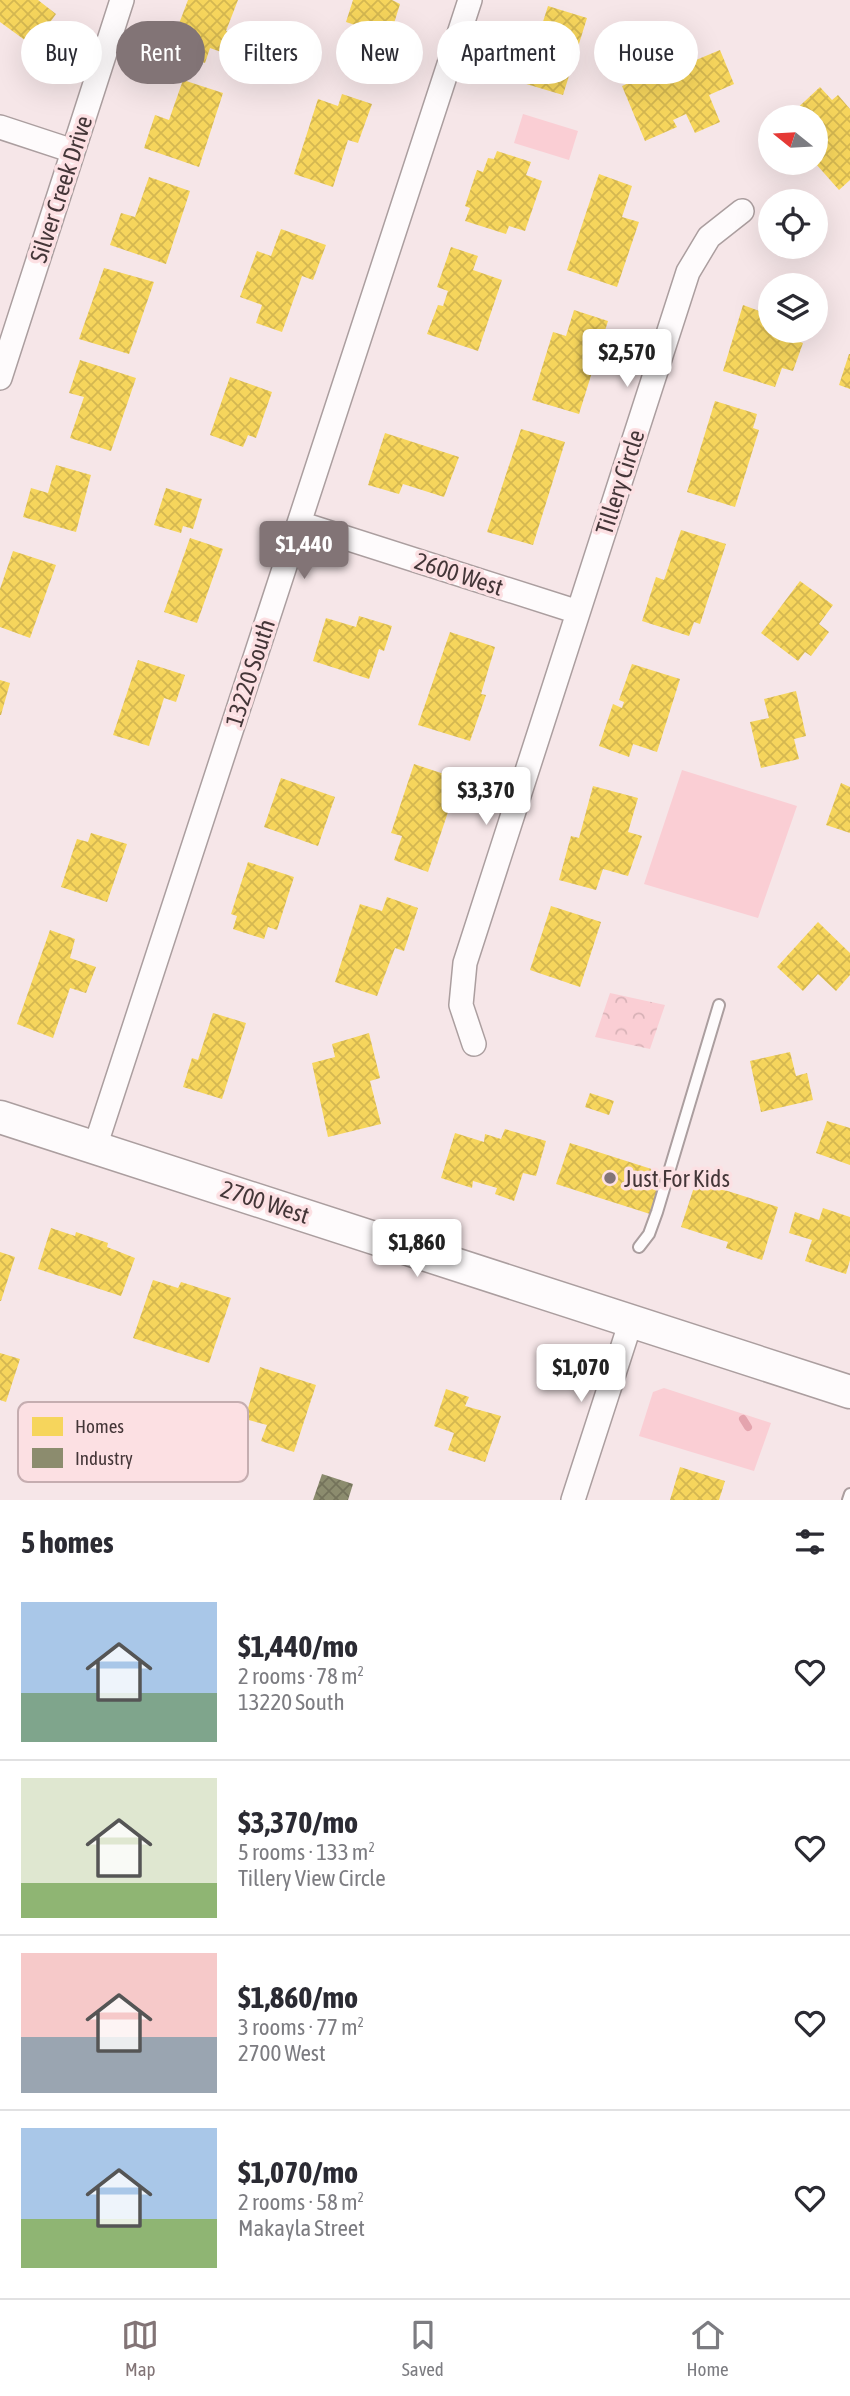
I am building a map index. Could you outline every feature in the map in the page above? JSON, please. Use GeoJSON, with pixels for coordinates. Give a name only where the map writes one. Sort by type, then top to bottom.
{"type":"FeatureCollection","features":[{"type":"Feature","properties":{"kind":"main road","name":"2700 West"},"geometry":{"type":"LineString","coordinates":[[0,1117],[850,1392]]}},
{"type":"Feature","properties":{"kind":"street","name":"Silver Creek Drive"},"geometry":{"type":"LineString","coordinates":[[0,378],[122,0]]}},
{"type":"Feature","properties":{"kind":"street","name":"13220 South"},"geometry":{"type":"LineString","coordinates":[[95,1147],[470,0]]}},
{"type":"Feature","properties":{"kind":"street"},"geometry":{"type":"LineString","coordinates":[[0,127],[73,151]]}},
{"type":"Feature","properties":{"kind":"street","name":"Tillery Circle"},"geometry":{"type":"LineString","coordinates":[[474,1044],[461,1005],[465,963],[688,272],[709,237],[742,211]]}},
{"type":"Feature","properties":{"kind":"street","name":"2600 West"},"geometry":{"type":"LineString","coordinates":[[299,523],[578,612]]}},
{"type":"Feature","properties":{"kind":"street"},"geometry":{"type":"LineString","coordinates":[[573,1500],[631,1321]]}},
{"type":"Feature","properties":{"kind":"lane"},"geometry":{"type":"LineString","coordinates":[[639,1247],[649,1234],[657,1212],[719,1005]]}},
{"type":"Feature","properties":{"kind":"lane"},"geometry":{"type":"LineString","coordinates":[[848,1500],[850,1494]]}},
{"type":"Feature","properties":{"kind":"green space"},"geometry":{"type":"Polygon","coordinates":[[[523,114],[578,131],[569,160],[514,143],[523,114]]]}},
{"type":"Feature","properties":{"kind":"green space"},"geometry":{"type":"Polygon","coordinates":[[[682,770],[797,806],[758,918],[644,884],[682,770]]]}},
{"type":"Feature","properties":{"kind":"green space"},"geometry":{"type":"Polygon","coordinates":[[[610,993],[665,1005],[650,1049],[595,1037],[610,993]]]}},
{"type":"Feature","properties":{"kind":"green space"},"geometry":{"type":"Polygon","coordinates":[[[664,1388],[771,1423],[754,1471],[639,1436],[653,1392],[664,1388]]]}},
{"type":"Feature","properties":{"kind":"building: Homes"},"geometry":{"type":"Polygon","coordinates":[[[0,0],[38,0],[56,14],[51,21],[21,21],[21,37],[0,22],[0,0]]]}},
{"type":"Feature","properties":{"kind":"building: Homes"},"geometry":{"type":"Polygon","coordinates":[[[188,0],[238,0],[230,21],[219,21],[219,51],[210,48],[205,63],[205,21],[180,21],[188,0]]]}},
{"type":"Feature","properties":{"kind":"building: Homes"},"geometry":{"type":"Polygon","coordinates":[[[353,0],[392,0],[400,4],[395,21],[346,21],[353,0]]]}},
{"type":"Feature","properties":{"kind":"building: Homes"},"geometry":{"type":"Polygon","coordinates":[[[548,6],[587,18],[580,40],[580,21],[543,21],[548,6]]]}},
{"type":"Feature","properties":{"kind":"building: Homes"},"geometry":{"type":"Polygon","coordinates":[[[720,50],[734,84],[709,95],[720,122],[695,133],[686,114],[673,120],[677,127],[645,141],[622,86],[698,84],[698,59],[720,50]]]}},
{"type":"Feature","properties":{"kind":"building: Homes"},"geometry":{"type":"Polygon","coordinates":[[[182,84],[195,84],[223,93],[199,167],[144,148],[155,115],[169,120],[182,84]]]}},
{"type":"Feature","properties":{"kind":"building: Homes"},"geometry":{"type":"Polygon","coordinates":[[[526,84],[566,84],[563,95],[526,84]]]}},
{"type":"Feature","properties":{"kind":"building: Homes"},"geometry":{"type":"Polygon","coordinates":[[[820,87],[832,100],[838,95],[850,109],[850,180],[839,190],[826,175],[828,175],[828,105],[801,105],[820,87]]]}},
{"type":"Feature","properties":{"kind":"building: Homes"},"geometry":{"type":"Polygon","coordinates":[[[342,94],[372,104],[358,143],[348,140],[333,187],[294,174],[318,99],[338,106],[342,94]]]}},
{"type":"Feature","properties":{"kind":"building: Homes"},"geometry":{"type":"Polygon","coordinates":[[[497,151],[531,162],[526,175],[542,181],[525,231],[509,226],[506,234],[465,221],[470,208],[465,206],[477,170],[483,172],[488,158],[494,159],[497,151]]]}},
{"type":"Feature","properties":{"kind":"building: Homes"},"geometry":{"type":"Polygon","coordinates":[[[599,174],[632,186],[622,217],[639,222],[617,287],[567,270],[599,174]]]}},
{"type":"Feature","properties":{"kind":"building: Homes"},"geometry":{"type":"Polygon","coordinates":[[[149,177],[190,191],[166,264],[110,245],[121,213],[135,217],[149,177]]]}},
{"type":"Feature","properties":{"kind":"building: Homes"},"geometry":{"type":"Polygon","coordinates":[[[281,229],[326,245],[313,280],[302,276],[282,332],[256,323],[262,305],[240,297],[257,251],[271,256],[281,229]]]}},
{"type":"Feature","properties":{"kind":"building: Homes"},"geometry":{"type":"Polygon","coordinates":[[[451,247],[478,256],[473,270],[502,280],[478,351],[427,334],[438,305],[443,306],[448,291],[437,287],[451,247]]]}},
{"type":"Feature","properties":{"kind":"building: Homes"},"geometry":{"type":"Polygon","coordinates":[[[104,268],[154,282],[129,354],[79,339],[104,268]]]}},
{"type":"Feature","properties":{"kind":"building: Homes"},"geometry":{"type":"Polygon","coordinates":[[[743,305],[758,311],[758,343],[803,343],[793,371],[782,368],[775,387],[723,371],[743,305]]]}},
{"type":"Feature","properties":{"kind":"building: Homes"},"geometry":{"type":"Polygon","coordinates":[[[574,310],[608,321],[579,414],[532,400],[553,332],[566,336],[574,310]]]}},
{"type":"Feature","properties":{"kind":"building: Homes"},"geometry":{"type":"Polygon","coordinates":[[[850,354],[850,389],[839,385],[850,354]]]}},
{"type":"Feature","properties":{"kind":"building: Homes"},"geometry":{"type":"Polygon","coordinates":[[[80,360],[136,378],[111,451],[70,438],[84,397],[69,393],[80,360]]]}},
{"type":"Feature","properties":{"kind":"building: Homes"},"geometry":{"type":"Polygon","coordinates":[[[230,377],[272,392],[256,438],[248,435],[243,447],[210,435],[230,377]]]}},
{"type":"Feature","properties":{"kind":"building: Homes"},"geometry":{"type":"Polygon","coordinates":[[[715,401],[757,414],[753,428],[759,430],[735,507],[687,492],[715,401]]]}},
{"type":"Feature","properties":{"kind":"building: Homes"},"geometry":{"type":"Polygon","coordinates":[[[521,429],[565,442],[533,545],[487,532],[521,429]]]}},
{"type":"Feature","properties":{"kind":"building: Homes"},"geometry":{"type":"Polygon","coordinates":[[[385,433],[459,457],[444,497],[403,484],[399,494],[368,485],[385,433]]]}},
{"type":"Feature","properties":{"kind":"building: Homes"},"geometry":{"type":"Polygon","coordinates":[[[56,465],[91,475],[76,532],[23,517],[31,488],[48,493],[56,465]]]}},
{"type":"Feature","properties":{"kind":"building: Homes"},"geometry":{"type":"Polygon","coordinates":[[[166,488],[202,499],[193,529],[183,526],[181,533],[154,525],[166,488]]]}},
{"type":"Feature","properties":{"kind":"building: Homes"},"geometry":{"type":"Polygon","coordinates":[[[681,530],[726,544],[700,624],[694,622],[689,636],[642,621],[656,577],[664,580],[681,530]]]}},
{"type":"Feature","properties":{"kind":"building: Homes"},"geometry":{"type":"Polygon","coordinates":[[[190,538],[223,549],[197,623],[164,612],[190,538]]]}},
{"type":"Feature","properties":{"kind":"building: Homes"},"geometry":{"type":"Polygon","coordinates":[[[13,551],[56,565],[30,638],[0,627],[0,589],[13,551]]]}},
{"type":"Feature","properties":{"kind":"building: Homes"},"geometry":{"type":"Polygon","coordinates":[[[800,581],[833,605],[819,624],[829,632],[811,656],[805,652],[798,661],[761,633],[800,581]]]}},
{"type":"Feature","properties":{"kind":"building: Homes"},"geometry":{"type":"Polygon","coordinates":[[[359,616],[392,626],[384,651],[379,649],[369,679],[313,661],[326,618],[356,627],[359,616]]]}},
{"type":"Feature","properties":{"kind":"building: Homes"},"geometry":{"type":"Polygon","coordinates":[[[450,632],[495,647],[481,694],[486,695],[470,741],[418,725],[450,632]]]}},
{"type":"Feature","properties":{"kind":"building: Homes"},"geometry":{"type":"Polygon","coordinates":[[[138,660],[185,675],[176,702],[164,698],[149,746],[113,735],[138,660]]]}},
{"type":"Feature","properties":{"kind":"building: Homes"},"geometry":{"type":"Polygon","coordinates":[[[632,664],[680,679],[657,752],[633,744],[629,757],[599,746],[613,704],[622,708],[624,702],[619,700],[632,664]]]}},
{"type":"Feature","properties":{"kind":"building: Homes"},"geometry":{"type":"Polygon","coordinates":[[[0,680],[10,683],[1,715],[0,715],[0,680]]]}},
{"type":"Feature","properties":{"kind":"building: Homes"},"geometry":{"type":"Polygon","coordinates":[[[796,691],[806,736],[794,739],[799,759],[761,768],[750,722],[769,718],[764,699],[796,691]]]}},
{"type":"Feature","properties":{"kind":"building: Homes"},"geometry":{"type":"Polygon","coordinates":[[[414,764],[459,779],[428,872],[394,860],[402,836],[391,833],[414,764]]]}},
{"type":"Feature","properties":{"kind":"building: Homes"},"geometry":{"type":"Polygon","coordinates":[[[281,778],[335,797],[318,846],[264,827],[281,778]]]}},
{"type":"Feature","properties":{"kind":"building: Homes"},"geometry":{"type":"Polygon","coordinates":[[[841,783],[850,787],[850,833],[826,825],[841,783]]]}},
{"type":"Feature","properties":{"kind":"building: Homes"},"geometry":{"type":"Polygon","coordinates":[[[593,786],[638,798],[628,832],[642,836],[628,876],[603,869],[596,890],[559,880],[571,836],[579,838],[593,786]]]}},
{"type":"Feature","properties":{"kind":"building: Homes"},"geometry":{"type":"Polygon","coordinates":[[[91,833],[127,844],[107,902],[61,887],[77,839],[88,842],[91,833]]]}},
{"type":"Feature","properties":{"kind":"building: Homes"},"geometry":{"type":"Polygon","coordinates":[[[248,862],[294,877],[277,930],[268,927],[264,939],[233,929],[237,916],[231,914],[248,862]]]}},
{"type":"Feature","properties":{"kind":"building: Homes"},"geometry":{"type":"Polygon","coordinates":[[[387,897],[418,908],[404,951],[395,948],[377,996],[335,982],[360,904],[382,911],[387,897]]]}},
{"type":"Feature","properties":{"kind":"building: Homes"},"geometry":{"type":"Polygon","coordinates":[[[551,906],[601,922],[580,987],[530,970],[551,906]]]}},
{"type":"Feature","properties":{"kind":"building: Homes"},"geometry":{"type":"Polygon","coordinates":[[[818,922],[850,953],[850,975],[836,991],[818,974],[803,991],[777,967],[818,922]]]}},
{"type":"Feature","properties":{"kind":"building: Homes"},"geometry":{"type":"Polygon","coordinates":[[[50,930],[75,939],[70,958],[96,967],[86,993],[70,988],[53,1038],[17,1024],[50,930]]]}},
{"type":"Feature","properties":{"kind":"building: Homes"},"geometry":{"type":"Polygon","coordinates":[[[213,1013],[246,1023],[222,1099],[183,1087],[192,1058],[198,1060],[213,1013]]]}},
{"type":"Feature","properties":{"kind":"building: Homes"},"geometry":{"type":"Polygon","coordinates":[[[369,1033],[380,1078],[370,1081],[381,1124],[328,1137],[312,1063],[335,1057],[332,1044],[369,1033]]]}},
{"type":"Feature","properties":{"kind":"building: Homes"},"geometry":{"type":"Polygon","coordinates":[[[790,1052],[796,1076],[807,1073],[813,1100],[761,1112],[750,1061],[790,1052]]]}},
{"type":"Feature","properties":{"kind":"building: Homes"},"geometry":{"type":"Polygon","coordinates":[[[590,1093],[614,1101],[609,1115],[585,1107],[590,1093]]]}},
{"type":"Feature","properties":{"kind":"building: Homes"},"geometry":{"type":"Polygon","coordinates":[[[827,1121],[850,1128],[850,1165],[816,1153],[827,1121]]]}},
{"type":"Feature","properties":{"kind":"building: Homes"},"geometry":{"type":"Polygon","coordinates":[[[505,1129],[546,1141],[536,1176],[523,1173],[514,1201],[495,1194],[497,1188],[473,1181],[472,1188],[441,1178],[455,1133],[484,1142],[485,1134],[501,1139],[505,1129]]]}},
{"type":"Feature","properties":{"kind":"building: Homes","name":"Just For Kids"},"geometry":{"type":"Polygon","coordinates":[[[570,1143],[664,1173],[650,1214],[556,1184],[570,1143]]]}},
{"type":"Feature","properties":{"kind":"building: Homes"},"geometry":{"type":"Polygon","coordinates":[[[696,1181],[778,1207],[762,1260],[726,1248],[728,1242],[681,1227],[696,1181]]]}},
{"type":"Feature","properties":{"kind":"building: Homes"},"geometry":{"type":"Polygon","coordinates":[[[823,1208],[850,1217],[850,1260],[846,1274],[805,1261],[812,1240],[789,1233],[795,1212],[819,1220],[823,1208]]]}},
{"type":"Feature","properties":{"kind":"building: Homes"},"geometry":{"type":"Polygon","coordinates":[[[51,1228],[75,1236],[76,1232],[108,1243],[107,1247],[135,1258],[121,1296],[38,1269],[51,1228]]]}},
{"type":"Feature","properties":{"kind":"building: Homes"},"geometry":{"type":"Polygon","coordinates":[[[0,1252],[15,1257],[1,1301],[0,1301],[0,1252]]]}},
{"type":"Feature","properties":{"kind":"building: Homes"},"geometry":{"type":"Polygon","coordinates":[[[153,1280],[178,1288],[181,1282],[231,1298],[209,1363],[133,1338],[153,1280]]]}},
{"type":"Feature","properties":{"kind":"building: Homes"},"geometry":{"type":"Polygon","coordinates":[[[0,1353],[20,1359],[6,1402],[0,1400],[0,1353]]]}},
{"type":"Feature","properties":{"kind":"building: Homes"},"geometry":{"type":"Polygon","coordinates":[[[260,1367],[316,1385],[294,1452],[261,1441],[267,1425],[248,1420],[248,1409],[260,1367]]]}},
{"type":"Feature","properties":{"kind":"building: Homes"},"geometry":{"type":"Polygon","coordinates":[[[446,1389],[469,1397],[465,1406],[501,1416],[485,1462],[448,1450],[454,1433],[434,1426],[446,1389]]]}},
{"type":"Feature","properties":{"kind":"building: Homes"},"geometry":{"type":"Polygon","coordinates":[[[680,1467],[725,1481],[719,1500],[670,1500],[680,1467]]]}},
{"type":"Feature","properties":{"kind":"building: Industry"},"geometry":{"type":"Polygon","coordinates":[[[322,1474],[353,1484],[348,1500],[313,1500],[322,1474]]]}},
{"type":"Feature","properties":{"kind":"waterway"},"geometry":{"type":"LineString","coordinates":[[743,1419],[748,1427]]}},
{"type":"Feature","properties":{"kind":"place","name":"Just For Kids"},"geometry":{"type":"Point","coordinates":[610,1178]}}]}
